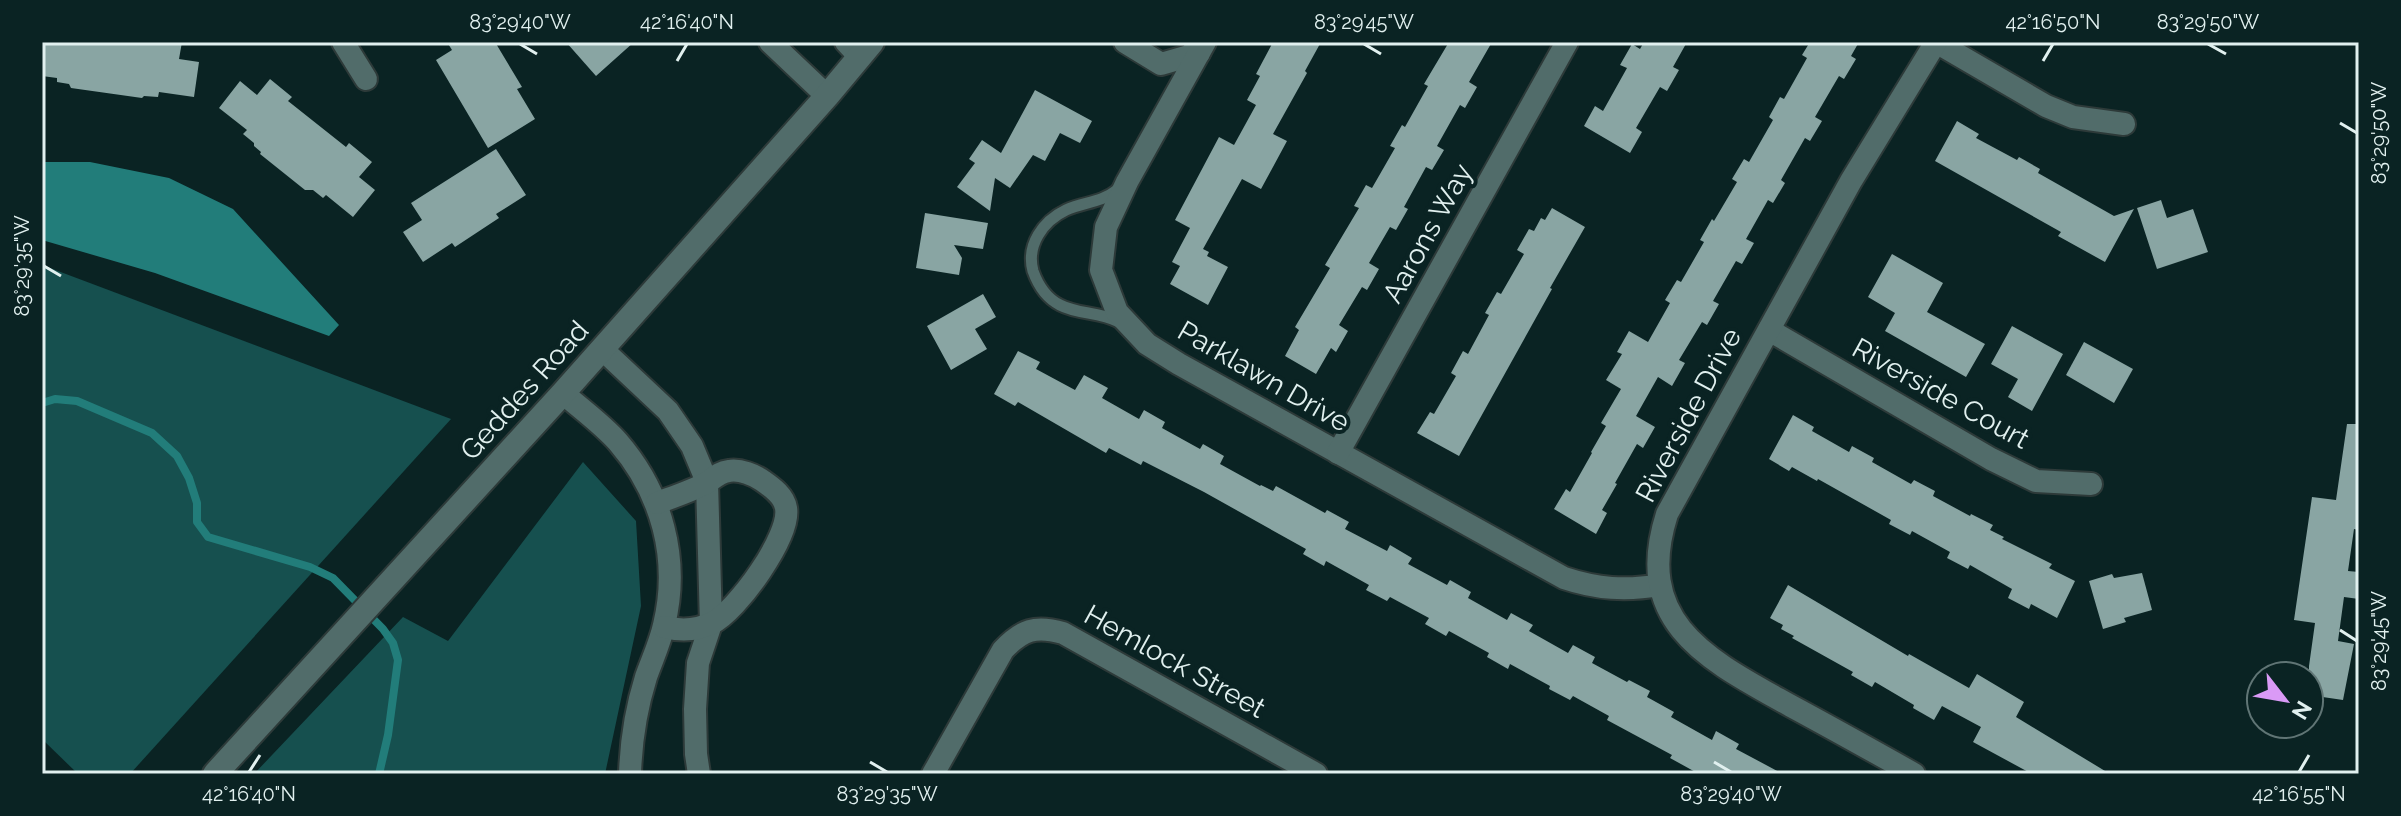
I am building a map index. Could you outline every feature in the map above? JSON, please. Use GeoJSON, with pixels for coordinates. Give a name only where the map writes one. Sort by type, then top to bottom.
{"type":"FeatureCollection","features":[{"type":"Feature","properties":{"kind":"main road","name":"Geddes Road"},"geometry":{"type":"LineString","coordinates":[[215,774],[563,393],[827,96],[859,47]]}},
{"type":"Feature","properties":{"kind":"street"},"geometry":{"type":"LineString","coordinates":[[343,42],[366,79]]}},
{"type":"Feature","properties":{"kind":"street"},"geometry":{"type":"LineString","coordinates":[[770,42],[827,96]]}},
{"type":"Feature","properties":{"kind":"street"},"geometry":{"type":"LineString","coordinates":[[1125,42],[1161,64],[1199,46]]}},
{"type":"Feature","properties":{"kind":"street","name":"Aarons Way"},"geometry":{"type":"LineString","coordinates":[[1338,453],[1567,42]]}},
{"type":"Feature","properties":{"kind":"street"},"geometry":{"type":"LineString","coordinates":[[1936,42],[2046,106],[2073,117],[2124,124]]}},
{"type":"Feature","properties":{"kind":"street","name":"Riverside Drive"},"geometry":{"type":"LineString","coordinates":[[1914,774],[1705,655],[1679,628],[1670,613],[1660,585],[1658,549],[1667,514],[1851,181],[1936,42]]}},
{"type":"Feature","properties":{"kind":"street","name":"Parklawn Drive"},"geometry":{"type":"LineString","coordinates":[[1199,46],[1106,227],[1101,270],[1117,312],[1147,344],[1179,364],[1564,578],[1609,589],[1660,585]]}},
{"type":"Feature","properties":{"kind":"street","name":"Riverside Court"},"geometry":{"type":"LineString","coordinates":[[1769,330],[1991,459],[2036,481],[2091,484]]}},
{"type":"Feature","properties":{"kind":"street"},"geometry":{"type":"LineString","coordinates":[[602,349],[668,411],[692,446],[707,482],[711,624],[698,663],[695,709],[699,774]]}},
{"type":"Feature","properties":{"kind":"street"},"geometry":{"type":"LineString","coordinates":[[563,393],[616,440],[641,472],[657,503],[666,535],[670,567],[669,599],[664,627],[637,711],[630,752],[630,774]]}},
{"type":"Feature","properties":{"kind":"street"},"geometry":{"type":"LineString","coordinates":[[657,503],[733,469],[756,476],[776,490],[785,504],[787,519],[748,591],[728,612],[711,624],[684,631],[664,627]]}},
{"type":"Feature","properties":{"kind":"street","name":"Hemlock Street"},"geometry":{"type":"LineString","coordinates":[[933,774],[1003,650],[1016,636],[1029,630],[1048,629],[1063,633],[1316,774]]}},
{"type":"Feature","properties":{"kind":"lane"},"geometry":{"type":"LineString","coordinates":[[1127,182],[1110,196],[1093,204],[1068,209],[1050,220],[1037,235],[1032,249],[1032,265],[1036,280],[1045,294],[1058,304],[1073,310],[1105,314],[1132,329]]}},
{"type":"Feature","properties":{"kind":"shaded area"},"geometry":{"type":"Polygon","coordinates":[[[42,162],[90,162],[169,178],[233,209],[339,325],[329,336],[155,273],[42,240],[42,162]]]}},
{"type":"Feature","properties":{"kind":"shaded area"},"geometry":{"type":"Polygon","coordinates":[[[42,265],[451,419],[130,774],[78,774],[42,739],[42,265]]]}},
{"type":"Feature","properties":{"kind":"shaded area"},"geometry":{"type":"Polygon","coordinates":[[[583,462],[636,521],[641,606],[605,774],[254,774],[403,617],[448,641],[583,462]]]}},
{"type":"Feature","properties":{"kind":"building"},"geometry":{"type":"Polygon","coordinates":[[[42,42],[182,42],[179,59],[199,62],[194,97],[159,92],[158,97],[142,98],[71,88],[69,84],[57,82],[57,78],[42,76],[42,42]]]}},
{"type":"Feature","properties":{"kind":"building"},"geometry":{"type":"Polygon","coordinates":[[[447,42],[495,42],[522,87],[517,89],[535,119],[488,148],[436,60],[452,50],[447,42]]]}},
{"type":"Feature","properties":{"kind":"building"},"geometry":{"type":"Polygon","coordinates":[[[566,42],[634,42],[596,76],[566,42]]]}},
{"type":"Feature","properties":{"kind":"building"},"geometry":{"type":"Polygon","coordinates":[[[1273,42],[1321,42],[1273,134],[1287,141],[1261,189],[1242,179],[1203,249],[1209,252],[1207,256],[1228,267],[1208,305],[1170,284],[1180,266],[1172,262],[1190,228],[1175,220],[1219,137],[1234,145],[1256,105],[1247,100],[1260,76],[1256,74],[1273,42]]]}},
{"type":"Feature","properties":{"kind":"building"},"geometry":{"type":"Polygon","coordinates":[[[1449,42],[1492,42],[1469,82],[1477,87],[1465,108],[1460,105],[1437,146],[1444,150],[1432,170],[1426,167],[1404,207],[1408,209],[1396,230],[1390,227],[1369,263],[1379,269],[1367,290],[1362,287],[1339,325],[1348,331],[1336,352],[1331,348],[1316,374],[1285,356],[1299,330],[1295,327],[1330,268],[1325,265],[1359,208],[1354,206],[1366,185],[1372,188],[1395,148],[1390,146],[1402,125],[1405,127],[1428,86],[1424,84],[1449,42]]]}},
{"type":"Feature","properties":{"kind":"building"},"geometry":{"type":"Polygon","coordinates":[[[1644,42],[1687,42],[1673,67],[1679,70],[1667,91],[1660,87],[1636,128],[1642,132],[1630,153],[1584,126],[1595,106],[1603,111],[1627,68],[1620,65],[1632,44],[1640,49],[1644,42]]]}},
{"type":"Feature","properties":{"kind":"building"},"geometry":{"type":"Polygon","coordinates":[[[1810,42],[1859,42],[1851,56],[1856,59],[1844,79],[1839,76],[1815,117],[1822,121],[1810,141],[1805,138],[1781,180],[1785,183],[1773,203],[1768,200],[1746,239],[1754,243],[1742,264],[1736,261],[1713,301],[1719,304],[1707,325],[1702,322],[1679,360],[1685,363],[1672,386],[1658,377],[1636,416],[1655,427],[1643,448],[1637,444],[1615,483],[1602,510],[1607,513],[1596,534],[1554,509],[1566,489],[1570,492],[1592,453],[1606,426],[1601,423],[1621,389],[1606,380],[1622,354],[1617,352],[1629,331],[1648,342],[1670,303],[1665,300],[1677,280],[1681,282],[1704,242],[1700,240],[1737,182],[1732,179],[1744,159],[1749,162],[1773,120],[1769,117],[1780,97],[1784,99],[1807,58],[1802,55],[1810,42]]]}},
{"type":"Feature","properties":{"kind":"building"},"geometry":{"type":"Polygon","coordinates":[[[270,79],[292,97],[288,101],[346,147],[349,143],[372,162],[359,177],[375,190],[353,217],[326,195],[323,198],[313,190],[305,190],[260,154],[254,143],[243,134],[247,130],[219,108],[240,81],[257,95],[270,79]]]}},
{"type":"Feature","properties":{"kind":"building"},"geometry":{"type":"Polygon","coordinates":[[[1035,90],[1092,121],[1080,143],[1060,133],[1045,161],[1033,155],[1010,188],[995,178],[990,211],[957,187],[975,163],[969,159],[982,140],[1001,153],[1035,90]]]}},
{"type":"Feature","properties":{"kind":"building"},"geometry":{"type":"Polygon","coordinates":[[[1957,121],[1979,134],[1976,138],[2017,160],[2019,157],[2040,169],[2038,173],[2114,216],[2134,209],[2105,262],[2058,236],[2061,232],[1935,161],[1957,121]]]}},
{"type":"Feature","properties":{"kind":"building"},"geometry":{"type":"Polygon","coordinates":[[[496,149],[526,195],[496,214],[499,218],[455,247],[452,243],[423,262],[403,232],[422,220],[411,203],[496,149]]]}},
{"type":"Feature","properties":{"kind":"building"},"geometry":{"type":"Polygon","coordinates":[[[2161,200],[2167,218],[2193,209],[2208,252],[2157,269],[2137,208],[2161,200]]]}},
{"type":"Feature","properties":{"kind":"building"},"geometry":{"type":"Polygon","coordinates":[[[1552,208],[1585,227],[1459,456],[1417,433],[1430,412],[1434,414],[1456,376],[1451,373],[1463,351],[1468,354],[1489,315],[1485,313],[1497,292],[1501,294],[1524,254],[1517,250],[1529,229],[1534,231],[1541,218],[1545,220],[1552,208]]]}},
{"type":"Feature","properties":{"kind":"building"},"geometry":{"type":"Polygon","coordinates":[[[925,213],[988,223],[983,249],[954,245],[962,258],[959,275],[916,268],[925,213]]]}},
{"type":"Feature","properties":{"kind":"building"},"geometry":{"type":"Polygon","coordinates":[[[1892,254],[1943,283],[1927,312],[1985,344],[1966,377],[1885,331],[1895,313],[1868,297],[1892,254]]]}},
{"type":"Feature","properties":{"kind":"building"},"geometry":{"type":"Polygon","coordinates":[[[983,294],[996,317],[975,329],[987,349],[951,370],[927,326],[983,294]]]}},
{"type":"Feature","properties":{"kind":"building"},"geometry":{"type":"Polygon","coordinates":[[[2012,326],[2063,354],[2032,411],[2008,397],[2018,379],[1991,364],[2012,326]]]}},
{"type":"Feature","properties":{"kind":"building"},"geometry":{"type":"Polygon","coordinates":[[[2084,342],[2133,369],[2114,403],[2066,375],[2084,342]]]}},
{"type":"Feature","properties":{"kind":"building"},"geometry":{"type":"Polygon","coordinates":[[[1018,351],[1040,362],[1036,369],[1075,390],[1084,375],[1108,388],[1102,398],[1139,419],[1144,410],[1165,422],[1162,428],[1200,449],[1203,444],[1224,456],[1220,464],[1260,486],[1273,491],[1276,486],[1325,513],[1327,510],[1349,522],[1345,529],[1387,551],[1390,545],[1412,558],[1408,564],[1447,585],[1450,580],[1471,592],[1468,598],[1507,620],[1511,613],[1533,625],[1529,631],[1568,653],[1573,645],[1595,657],[1592,663],[1650,691],[1647,697],[1674,712],[1671,717],[1712,740],[1716,731],[1739,744],[1736,749],[1783,774],[1699,774],[1670,758],[1672,755],[1607,720],[1609,716],[1573,696],[1570,700],[1549,689],[1550,686],[1510,664],[1508,669],[1487,657],[1489,653],[1449,631],[1446,636],[1425,624],[1429,618],[1390,597],[1387,601],[1366,590],[1369,585],[1326,561],[1324,566],[1303,554],[1306,549],[1204,492],[1143,461],[1141,465],[1109,448],[1106,453],[1018,402],[1015,406],[994,394],[1018,351]]]}},
{"type":"Feature","properties":{"kind":"building"},"geometry":{"type":"Polygon","coordinates":[[[1793,415],[1814,427],[1812,431],[1849,452],[1852,446],[1874,458],[1872,462],[1911,484],[1914,480],[1935,491],[1933,496],[1993,525],[1990,530],[2004,537],[2002,539],[2052,564],[2049,568],[2075,581],[2057,618],[2031,604],[2029,609],[2008,598],[2012,589],[1970,565],[1968,569],[1947,558],[1950,552],[1912,531],[1910,535],[1889,524],[1891,520],[1818,479],[1792,467],[1789,471],[1769,459],[1793,415]]]}},
{"type":"Feature","properties":{"kind":"building"},"geometry":{"type":"Polygon","coordinates":[[[2347,424],[2359,424],[2359,530],[2354,529],[2348,571],[2359,572],[2359,599],[2344,597],[2338,641],[2354,644],[2343,700],[2325,697],[2325,660],[2310,660],[2315,623],[2294,620],[2312,497],[2336,500],[2347,424]]]}},
{"type":"Feature","properties":{"kind":"building"},"geometry":{"type":"Polygon","coordinates":[[[2142,573],[2152,610],[2124,618],[2126,622],[2103,629],[2089,581],[2112,574],[2114,578],[2142,573]]]}},
{"type":"Feature","properties":{"kind":"building"},"geometry":{"type":"Polygon","coordinates":[[[1788,585],[1969,688],[1977,674],[2024,702],[2016,717],[2110,774],[2032,774],[1973,742],[1981,727],[1942,706],[1934,720],[1875,682],[1872,687],[1851,675],[1853,672],[1792,638],[1794,636],[1781,629],[1783,625],[1770,618],[1788,585]]]}},
{"type":"Feature","properties":{"kind":"waterway"},"geometry":{"type":"LineString","coordinates":[[42,403],[55,399],[77,401],[152,433],[177,456],[189,478],[197,503],[197,522],[208,537],[310,567],[333,578],[383,629],[393,643],[398,660],[388,735],[379,774]]}}]}
